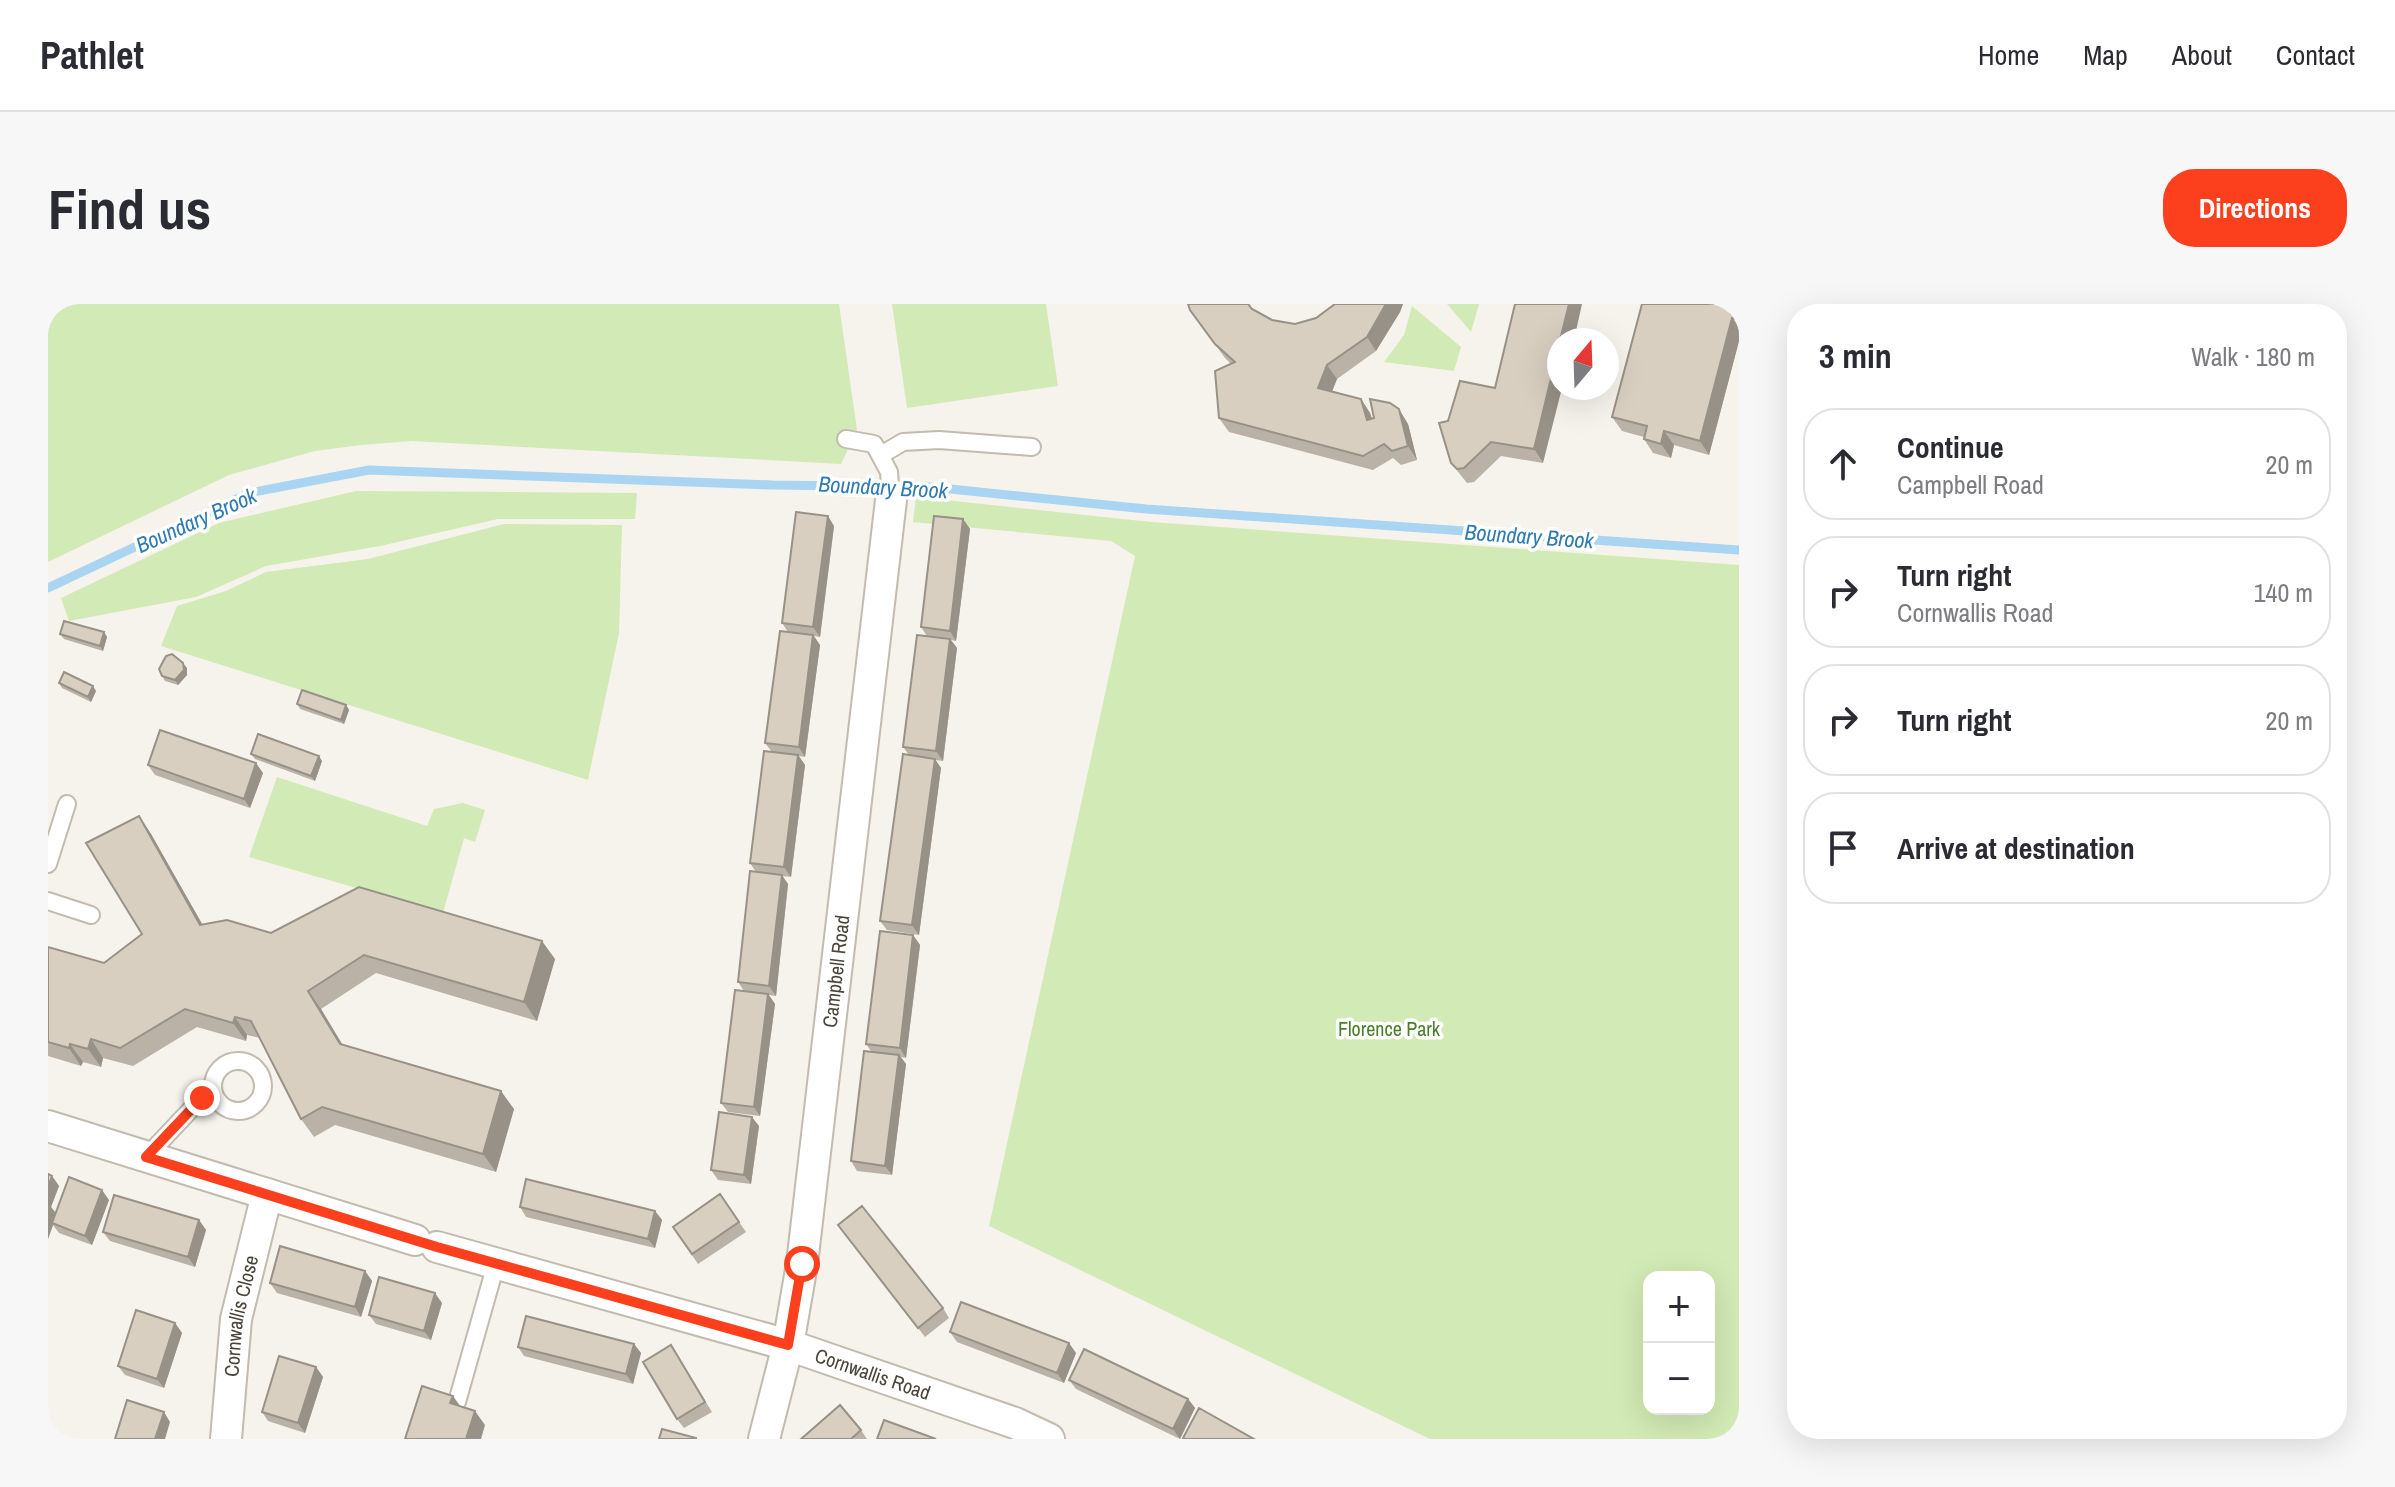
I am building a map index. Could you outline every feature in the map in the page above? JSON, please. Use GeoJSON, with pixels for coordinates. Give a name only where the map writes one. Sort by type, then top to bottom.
{"type":"FeatureCollection","features":[{"type":"Feature","properties":{"kind":"street","name":"Campbell Road"},"geometry":{"type":"LineString","coordinates":[[764,1439],[788,1345],[804,1249],[890,491]]}},
{"type":"Feature","properties":{"kind":"street","name":"Cornwallis Road"},"geometry":{"type":"LineString","coordinates":[[48,1126],[426,1244],[788,1345],[1015,1423],[1049,1439]]}},
{"type":"Feature","properties":{"kind":"street","name":"Cornwallis Close"},"geometry":{"type":"LineString","coordinates":[[226,1439],[236,1319],[267,1194]]}},
{"type":"Feature","properties":{"kind":"lane"},"geometry":{"type":"LineString","coordinates":[[846,439],[874,444],[881,455],[890,491]]}},
{"type":"Feature","properties":{"kind":"lane"},"geometry":{"type":"LineString","coordinates":[[881,455],[903,442],[939,440],[1032,447]]}},
{"type":"Feature","properties":{"kind":"lane"},"geometry":{"type":"LineString","coordinates":[[48,864],[67,804]]}},
{"type":"Feature","properties":{"kind":"lane"},"geometry":{"type":"LineString","coordinates":[[48,901],[91,915]]}},
{"type":"Feature","properties":{"kind":"lane"},"geometry":{"type":"LineString","coordinates":[[146,1157],[213,1086]]}},
{"type":"Feature","properties":{"kind":"lane"},"geometry":{"type":"LineString","coordinates":[[457,1402],[496,1264]]}},
{"type":"Feature","properties":{"kind":"green space"},"geometry":{"type":"Polygon","coordinates":[[[48,304],[839,304],[857,430],[841,464],[412,441],[315,451],[229,475],[48,562],[48,304]]]}},
{"type":"Feature","properties":{"kind":"green space"},"geometry":{"type":"Polygon","coordinates":[[[892,304],[1046,304],[1058,386],[907,408],[892,304]]]}},
{"type":"Feature","properties":{"kind":"green space"},"geometry":{"type":"Polygon","coordinates":[[[1447,304],[1479,304],[1471,332],[1447,304]]]}},
{"type":"Feature","properties":{"kind":"green space"},"geometry":{"type":"Polygon","coordinates":[[[1412,306],[1461,347],[1454,371],[1384,362],[1404,335],[1412,306]]]}},
{"type":"Feature","properties":{"kind":"green space"},"geometry":{"type":"Polygon","coordinates":[[[356,491],[637,493],[635,519],[498,519],[380,546],[266,566],[196,597],[69,621],[61,598],[219,523],[356,491]]]}},
{"type":"Feature","properties":{"kind":"green space","name":"Florence Park"},"geometry":{"type":"Polygon","coordinates":[[[916,497],[1151,522],[1739,565],[1739,1439],[1430,1439],[989,1226],[1135,556],[1111,541],[913,522],[916,497]]]}},
{"type":"Feature","properties":{"kind":"green space"},"geometry":{"type":"Polygon","coordinates":[[[504,524],[622,525],[619,633],[588,780],[161,646],[177,606],[226,591],[266,572],[368,559],[504,524]]]}},
{"type":"Feature","properties":{"kind":"green space"},"geometry":{"type":"Polygon","coordinates":[[[277,777],[427,826],[434,809],[463,803],[485,810],[475,842],[464,838],[443,913],[249,857],[277,777]]]}},
{"type":"Feature","properties":{"kind":"building"},"geometry":{"type":"Polygon","coordinates":[[[1188,304],[1248,304],[1272,320],[1295,324],[1316,318],[1335,304],[1386,304],[1367,337],[1327,365],[1318,388],[1361,399],[1367,420],[1374,418],[1370,399],[1390,403],[1399,409],[1408,446],[1392,451],[1384,444],[1363,456],[1219,418],[1215,371],[1235,362],[1215,344],[1188,304]]]}},
{"type":"Feature","properties":{"kind":"building"},"geometry":{"type":"Polygon","coordinates":[[[1515,304],[1569,304],[1563,328],[1547,328],[1547,395],[1534,449],[1491,442],[1464,468],[1457,469],[1451,463],[1439,423],[1448,421],[1460,381],[1495,388],[1515,304]]]}},
{"type":"Feature","properties":{"kind":"building"},"geometry":{"type":"Polygon","coordinates":[[[1642,304],[1739,304],[1739,320],[1732,318],[1700,441],[1664,431],[1661,444],[1644,439],[1647,426],[1612,417],[1619,400],[1642,304]]]}},
{"type":"Feature","properties":{"kind":"building"},"geometry":{"type":"Polygon","coordinates":[[[796,512],[828,516],[813,627],[782,623],[796,512]]]}},
{"type":"Feature","properties":{"kind":"building"},"geometry":{"type":"Polygon","coordinates":[[[934,516],[963,519],[950,631],[921,627],[934,516]]]}},
{"type":"Feature","properties":{"kind":"building"},"geometry":{"type":"Polygon","coordinates":[[[64,621],[104,632],[100,646],[60,634],[64,621]]]}},
{"type":"Feature","properties":{"kind":"building"},"geometry":{"type":"Polygon","coordinates":[[[780,631],[813,635],[799,747],[765,743],[780,631]]]}},
{"type":"Feature","properties":{"kind":"building"},"geometry":{"type":"Polygon","coordinates":[[[917,635],[950,639],[936,751],[903,747],[917,635]]]}},
{"type":"Feature","properties":{"kind":"building"},"geometry":{"type":"Polygon","coordinates":[[[172,654],[183,663],[184,670],[175,680],[162,676],[159,669],[166,656],[172,654]]]}},
{"type":"Feature","properties":{"kind":"building"},"geometry":{"type":"Polygon","coordinates":[[[64,672],[93,686],[88,697],[59,683],[64,672]]]}},
{"type":"Feature","properties":{"kind":"building"},"geometry":{"type":"Polygon","coordinates":[[[302,690],[346,705],[341,720],[297,704],[302,690]]]}},
{"type":"Feature","properties":{"kind":"building"},"geometry":{"type":"Polygon","coordinates":[[[160,730],[256,763],[244,799],[148,765],[160,730]]]}},
{"type":"Feature","properties":{"kind":"building"},"geometry":{"type":"Polygon","coordinates":[[[258,734],[319,756],[311,776],[251,754],[258,734]]]}},
{"type":"Feature","properties":{"kind":"building"},"geometry":{"type":"Polygon","coordinates":[[[764,751],[798,755],[784,867],[750,863],[764,751]]]}},
{"type":"Feature","properties":{"kind":"building"},"geometry":{"type":"Polygon","coordinates":[[[903,754],[935,759],[912,925],[880,921],[903,754]]]}},
{"type":"Feature","properties":{"kind":"building"},"geometry":{"type":"Polygon","coordinates":[[[139,816],[200,925],[227,920],[271,933],[359,887],[542,941],[524,1002],[364,955],[308,991],[340,1044],[501,1091],[483,1154],[322,1107],[301,1119],[251,1021],[235,1017],[233,1023],[185,1009],[120,1048],[91,1039],[88,1049],[48,1042],[48,947],[104,963],[142,934],[86,843],[139,816]]]}},
{"type":"Feature","properties":{"kind":"building"},"geometry":{"type":"Polygon","coordinates":[[[750,871],[782,875],[769,986],[738,982],[750,871]]]}},
{"type":"Feature","properties":{"kind":"building"},"geometry":{"type":"Polygon","coordinates":[[[880,931],[913,935],[900,1048],[866,1044],[880,931]]]}},
{"type":"Feature","properties":{"kind":"building"},"geometry":{"type":"Polygon","coordinates":[[[735,990],[768,994],[754,1107],[721,1103],[735,990]]]}},
{"type":"Feature","properties":{"kind":"building"},"geometry":{"type":"Polygon","coordinates":[[[864,1051],[899,1055],[885,1166],[851,1161],[864,1051]]]}},
{"type":"Feature","properties":{"kind":"building"},"geometry":{"type":"Polygon","coordinates":[[[719,1112],[752,1117],[744,1175],[711,1170],[719,1112]]]}},
{"type":"Feature","properties":{"kind":"building"},"geometry":{"type":"Polygon","coordinates":[[[69,1177],[102,1190],[85,1236],[52,1223],[69,1177]]]}},
{"type":"Feature","properties":{"kind":"building"},"geometry":{"type":"Polygon","coordinates":[[[526,1179],[655,1211],[648,1239],[520,1207],[526,1179]]]}},
{"type":"Feature","properties":{"kind":"building"},"geometry":{"type":"Polygon","coordinates":[[[720,1194],[739,1222],[692,1254],[673,1227],[720,1194]]]}},
{"type":"Feature","properties":{"kind":"building"},"geometry":{"type":"Polygon","coordinates":[[[114,1195],[199,1220],[188,1257],[103,1232],[114,1195]]]}},
{"type":"Feature","properties":{"kind":"building"},"geometry":{"type":"Polygon","coordinates":[[[862,1206],[943,1308],[918,1328],[838,1225],[862,1206]]]}},
{"type":"Feature","properties":{"kind":"building"},"geometry":{"type":"Polygon","coordinates":[[[280,1246],[365,1271],[355,1307],[270,1283],[280,1246]]]}},
{"type":"Feature","properties":{"kind":"building"},"geometry":{"type":"Polygon","coordinates":[[[379,1277],[435,1293],[424,1331],[369,1315],[379,1277]]]}},
{"type":"Feature","properties":{"kind":"building"},"geometry":{"type":"Polygon","coordinates":[[[961,1302],[1069,1343],[1057,1373],[950,1332],[961,1302]]]}},
{"type":"Feature","properties":{"kind":"building"},"geometry":{"type":"Polygon","coordinates":[[[136,1310],[175,1323],[157,1379],[118,1366],[136,1310]]]}},
{"type":"Feature","properties":{"kind":"building"},"geometry":{"type":"Polygon","coordinates":[[[526,1316],[634,1344],[626,1374],[518,1347],[526,1316]]]}},
{"type":"Feature","properties":{"kind":"building"},"geometry":{"type":"Polygon","coordinates":[[[671,1345],[705,1402],[677,1419],[643,1362],[671,1345]]]}},
{"type":"Feature","properties":{"kind":"building"},"geometry":{"type":"Polygon","coordinates":[[[1084,1349],[1188,1399],[1173,1429],[1069,1380],[1084,1349]]]}},
{"type":"Feature","properties":{"kind":"building"},"geometry":{"type":"Polygon","coordinates":[[[279,1356],[316,1367],[298,1423],[262,1412],[279,1356]]]}},
{"type":"Feature","properties":{"kind":"building"},"geometry":{"type":"Polygon","coordinates":[[[422,1386],[453,1396],[450,1403],[475,1411],[466,1439],[405,1439],[422,1386]]]}},
{"type":"Feature","properties":{"kind":"building"},"geometry":{"type":"Polygon","coordinates":[[[127,1400],[164,1412],[155,1439],[115,1439],[127,1400]]]}},
{"type":"Feature","properties":{"kind":"building"},"geometry":{"type":"Polygon","coordinates":[[[840,1405],[861,1430],[851,1439],[801,1439],[840,1405]]]}},
{"type":"Feature","properties":{"kind":"building"},"geometry":{"type":"Polygon","coordinates":[[[1199,1408],[1254,1439],[1183,1438],[1199,1408]]]}},
{"type":"Feature","properties":{"kind":"building"},"geometry":{"type":"Polygon","coordinates":[[[884,1420],[936,1439],[877,1439],[884,1420]]]}},
{"type":"Feature","properties":{"kind":"building"},"geometry":{"type":"Polygon","coordinates":[[[662,1429],[696,1438],[696,1439],[659,1439],[662,1429]]]}},
{"type":"Feature","properties":{"kind":"waterway","name":"Boundary Brook"},"geometry":{"type":"LineString","coordinates":[[48,588],[249,493],[369,470],[772,485],[931,487],[1146,509],[1739,550]]}},
{"type":"Feature","properties":{"kind":"route"},"geometry":{"type":"LineString","coordinates":[[202,1098],[146,1157],[437,1247],[788,1345],[802,1264]]}}]}
